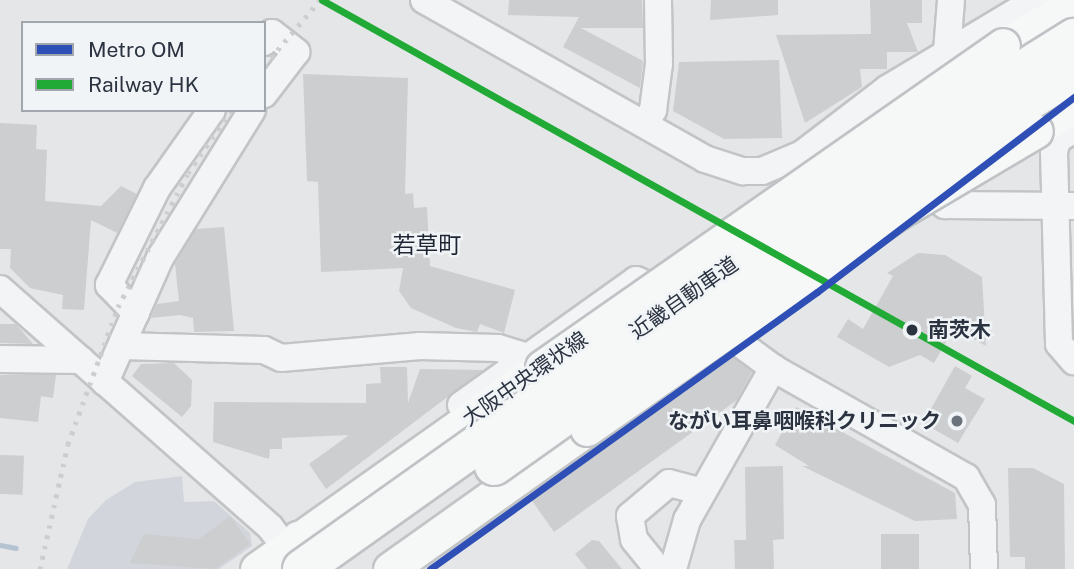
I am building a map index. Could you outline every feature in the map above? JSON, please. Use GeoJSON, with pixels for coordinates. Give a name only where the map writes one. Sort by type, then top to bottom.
{"type":"FeatureCollection","features":[{"type":"Feature","properties":{"kind":"highway","name":"近畿自動車道"},"geometry":{"type":"LineString","coordinates":[[294,559],[861,172],[1074,38]]}},
{"type":"Feature","properties":{"kind":"highway","name":"近畿自動車道"},"geometry":{"type":"LineString","coordinates":[[348,569],[877,195],[1074,72]]}},
{"type":"Feature","properties":{"kind":"main road","name":"大阪中央環状線"},"geometry":{"type":"LineString","coordinates":[[257,569],[294,559],[534,362],[1003,45],[1074,4]]}},
{"type":"Feature","properties":{"kind":"main road"},"geometry":{"type":"LineString","coordinates":[[390,569],[892,216],[1074,106]]}},
{"type":"Feature","properties":{"kind":"street"},"geometry":{"type":"LineString","coordinates":[[424,0],[723,167],[762,171],[802,154],[860,109],[947,51],[1035,0]]}},
{"type":"Feature","properties":{"kind":"street"},"geometry":{"type":"LineString","coordinates":[[644,124],[653,110],[659,64],[658,0]]}},
{"type":"Feature","properties":{"kind":"street"},"geometry":{"type":"LineString","coordinates":[[947,51],[951,0]]}},
{"type":"Feature","properties":{"kind":"street"},"geometry":{"type":"LineString","coordinates":[[266,40],[272,33],[296,52],[266,91]]}},
{"type":"Feature","properties":{"kind":"street"},"geometry":{"type":"LineString","coordinates":[[860,109],[938,203],[1065,206]]}},
{"type":"Feature","properties":{"kind":"street"},"geometry":{"type":"LineString","coordinates":[[136,313],[109,285],[157,188],[211,112]]}},
{"type":"Feature","properties":{"kind":"street"},"geometry":{"type":"LineString","coordinates":[[105,382],[193,199],[251,112]]}},
{"type":"Feature","properties":{"kind":"street"},"geometry":{"type":"LineString","coordinates":[[1074,129],[1055,146],[1065,206],[1059,344],[1074,361]]}},
{"type":"Feature","properties":{"kind":"street"},"geometry":{"type":"LineString","coordinates":[[122,346],[264,350],[281,358],[420,346],[498,348],[534,362],[642,278],[732,336],[773,368],[966,477],[982,505],[984,569]]}},
{"type":"Feature","properties":{"kind":"street"},"geometry":{"type":"LineString","coordinates":[[0,289],[270,527],[294,559]]}},
{"type":"Feature","properties":{"kind":"street"},"geometry":{"type":"LineString","coordinates":[[409,569],[732,336]]}},
{"type":"Feature","properties":{"kind":"street"},"geometry":{"type":"LineString","coordinates":[[0,359],[81,360]]}},
{"type":"Feature","properties":{"kind":"street"},"geometry":{"type":"LineString","coordinates":[[673,569],[680,532],[773,368]]}},
{"type":"Feature","properties":{"kind":"street"},"geometry":{"type":"LineString","coordinates":[[658,569],[634,539],[630,516],[675,481],[702,492]]}},
{"type":"Feature","properties":{"kind":"shaded area"},"geometry":{"type":"Polygon","coordinates":[[[182,476],[184,502],[214,501],[250,533],[252,546],[219,569],[67,569],[88,519],[106,500],[135,482],[182,476]]]}},
{"type":"Feature","properties":{"kind":"building"},"geometry":{"type":"Polygon","coordinates":[[[509,0],[642,0],[643,28],[581,28],[643,61],[640,88],[563,47],[579,17],[508,15],[509,0]]]}},
{"type":"Feature","properties":{"kind":"building"},"geometry":{"type":"Polygon","coordinates":[[[711,0],[778,0],[778,15],[710,20],[711,0]]]}},
{"type":"Feature","properties":{"kind":"building"},"geometry":{"type":"Polygon","coordinates":[[[870,0],[922,0],[922,23],[907,23],[918,52],[887,52],[887,69],[860,69],[862,87],[805,123],[776,35],[871,34],[870,0]]]}},
{"type":"Feature","properties":{"kind":"building"},"geometry":{"type":"Polygon","coordinates":[[[779,60],[782,138],[724,139],[673,111],[679,62],[779,60]]]}},
{"type":"Feature","properties":{"kind":"building"},"geometry":{"type":"Polygon","coordinates":[[[303,74],[408,78],[405,194],[413,193],[414,208],[427,207],[430,266],[515,290],[504,333],[480,324],[477,332],[456,328],[411,308],[399,291],[403,268],[321,272],[318,182],[307,181],[303,74]]]}},
{"type":"Feature","properties":{"kind":"building"},"geometry":{"type":"Polygon","coordinates":[[[0,123],[37,125],[36,149],[47,150],[45,201],[101,206],[121,186],[137,194],[117,233],[91,220],[84,310],[62,309],[63,295],[30,288],[10,268],[11,249],[0,249],[0,123]]]}},
{"type":"Feature","properties":{"kind":"building"},"geometry":{"type":"Polygon","coordinates":[[[224,227],[234,331],[194,332],[193,318],[180,315],[151,318],[157,304],[179,301],[175,264],[196,229],[224,227]]]}},
{"type":"Feature","properties":{"kind":"building"},"geometry":{"type":"Polygon","coordinates":[[[918,253],[945,255],[982,277],[986,346],[954,328],[934,363],[920,355],[889,367],[837,337],[848,319],[863,329],[893,276],[887,273],[918,253]]]}},
{"type":"Feature","properties":{"kind":"building"},"geometry":{"type":"Polygon","coordinates":[[[0,324],[16,324],[33,344],[0,343],[0,324]]]}},
{"type":"Feature","properties":{"kind":"building"},"geometry":{"type":"Polygon","coordinates":[[[728,354],[752,372],[737,400],[554,532],[528,495],[728,354]]]}},
{"type":"Feature","properties":{"kind":"building"},"geometry":{"type":"Polygon","coordinates":[[[174,363],[192,380],[191,406],[182,417],[132,376],[141,364],[174,363]]]}},
{"type":"Feature","properties":{"kind":"building"},"geometry":{"type":"Polygon","coordinates":[[[955,366],[972,376],[965,388],[985,399],[958,443],[923,423],[955,366]]]}},
{"type":"Feature","properties":{"kind":"building"},"geometry":{"type":"Polygon","coordinates":[[[380,367],[407,367],[408,403],[420,369],[483,370],[326,489],[309,464],[349,435],[282,438],[282,449],[270,449],[269,459],[213,442],[214,402],[366,403],[366,384],[381,383],[380,367]]]}},
{"type":"Feature","properties":{"kind":"building"},"geometry":{"type":"Polygon","coordinates":[[[0,375],[56,375],[53,398],[41,396],[38,422],[0,418],[0,375]]]}},
{"type":"Feature","properties":{"kind":"building"},"geometry":{"type":"Polygon","coordinates":[[[796,407],[955,493],[957,519],[915,521],[802,466],[809,466],[775,445],[796,407]]]}},
{"type":"Feature","properties":{"kind":"building"},"geometry":{"type":"Polygon","coordinates":[[[0,455],[24,456],[23,495],[0,494],[0,455]]]}},
{"type":"Feature","properties":{"kind":"building"},"geometry":{"type":"Polygon","coordinates":[[[783,466],[784,539],[773,540],[774,569],[735,569],[734,540],[746,540],[745,467],[783,466]]]}},
{"type":"Feature","properties":{"kind":"building"},"geometry":{"type":"Polygon","coordinates":[[[1008,468],[1033,468],[1064,484],[1065,569],[1025,569],[1025,557],[1010,557],[1008,468]]]}},
{"type":"Feature","properties":{"kind":"building"},"geometry":{"type":"Polygon","coordinates":[[[230,516],[250,544],[215,569],[130,563],[144,534],[199,539],[230,516]]]}},
{"type":"Feature","properties":{"kind":"building"},"geometry":{"type":"Polygon","coordinates":[[[881,534],[919,534],[919,569],[881,569],[881,534]]]}},
{"type":"Feature","properties":{"kind":"building"},"geometry":{"type":"Polygon","coordinates":[[[592,540],[599,541],[622,569],[587,569],[575,554],[592,540]]]}},
{"type":"Feature","properties":{"kind":"waterway"},"geometry":{"type":"LineString","coordinates":[[0,545],[16,548]]}},
{"type":"Feature","properties":{"kind":"railway"},"geometry":{"type":"LineString","coordinates":[[266,64],[320,0]]}},
{"type":"Feature","properties":{"kind":"railway"},"geometry":{"type":"LineString","coordinates":[[40,569],[68,444],[118,307],[188,173],[230,112]]}},
{"type":"Feature","properties":{"kind":"metro line","name":"OM"},"geometry":{"type":"LineString","coordinates":[[430,569],[817,292],[1074,97]]}},
{"type":"Feature","properties":{"kind":"rail line","name":"HK"},"geometry":{"type":"LineString","coordinates":[[322,0],[1074,421]]}},
{"type":"Feature","properties":{"kind":"place","name":"南茨木"},"geometry":{"type":"Point","coordinates":[912,330]}},
{"type":"Feature","properties":{"kind":"place","name":"ながい耳鼻咽喉科クリニック"},"geometry":{"type":"Point","coordinates":[957,421]}},
{"type":"Feature","properties":{"kind":"district","name":"若草町"},"geometry":{"type":"Point","coordinates":[427,245]}}]}
